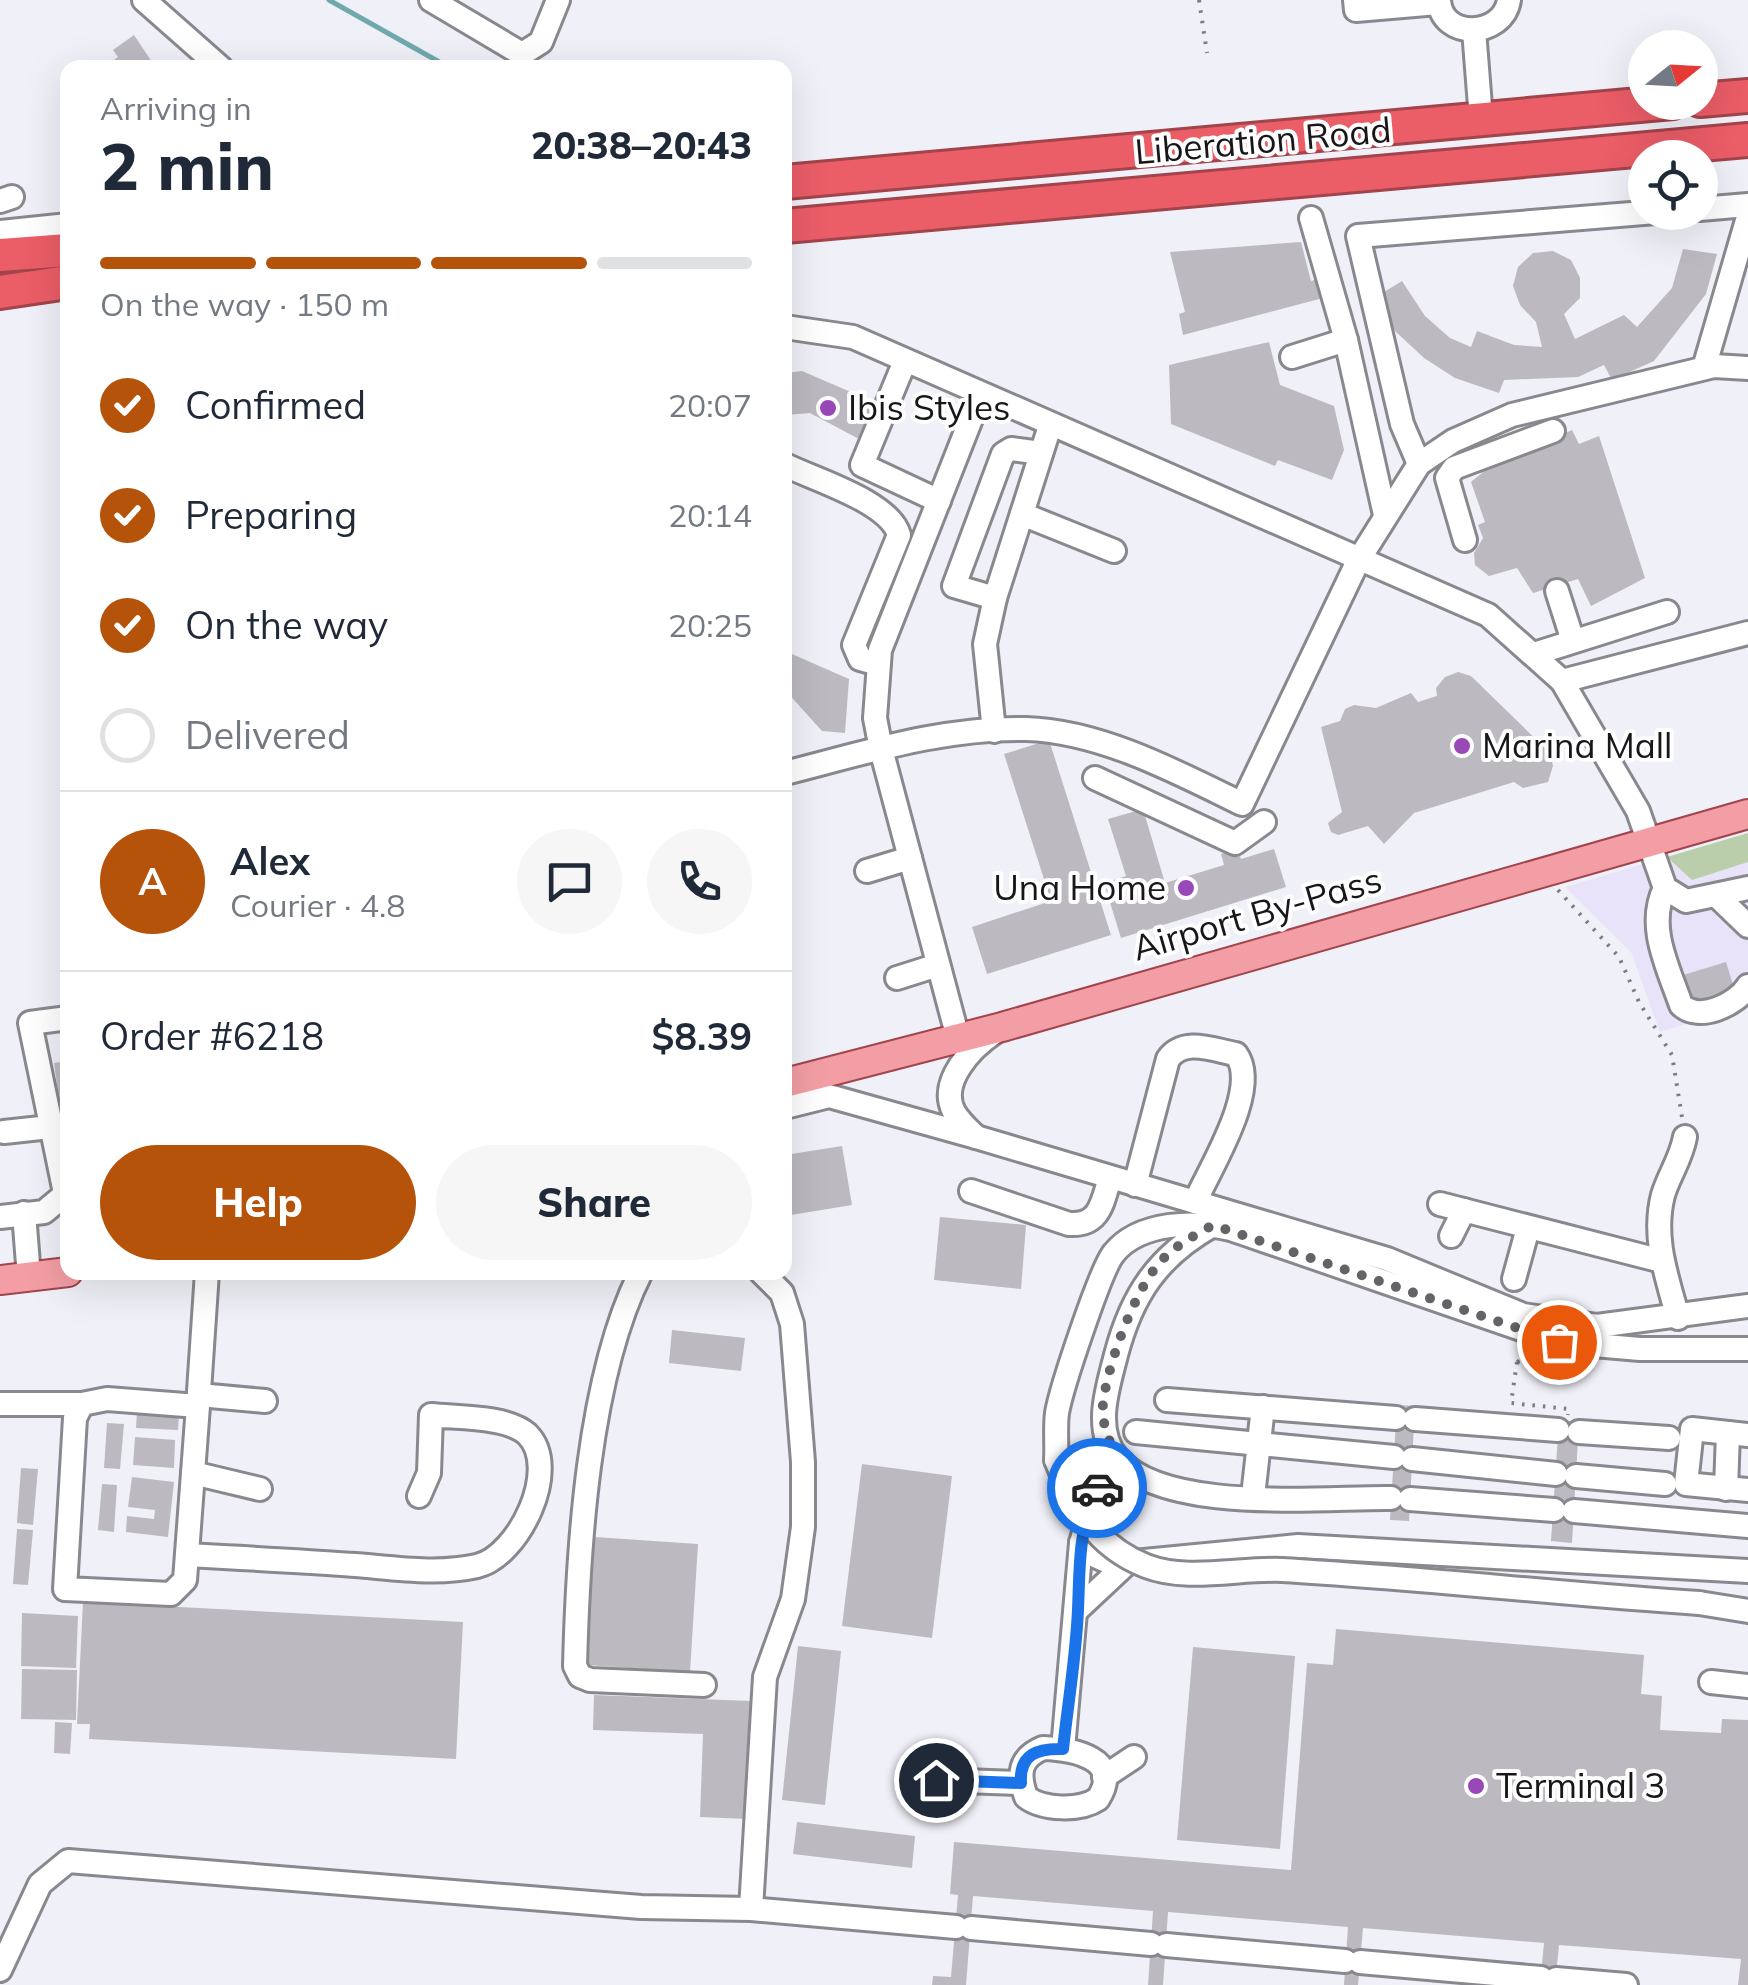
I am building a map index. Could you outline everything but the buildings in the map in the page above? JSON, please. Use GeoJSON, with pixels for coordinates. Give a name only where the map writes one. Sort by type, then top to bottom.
{"type":"FeatureCollection","features":[{"type":"Feature","properties":{"kind":"highway"},"geometry":{"type":"LineString","coordinates":[[1718,98],[1748,96]]}},
{"type":"Feature","properties":{"kind":"highway","name":"Liberation Road"},"geometry":{"type":"LineString","coordinates":[[792,181],[1628,106]]}},
{"type":"Feature","properties":{"kind":"highway"},"geometry":{"type":"LineString","coordinates":[[1710,140],[1723,130],[1748,124]]}},
{"type":"Feature","properties":{"kind":"highway","name":"Liberation Road"},"geometry":{"type":"LineString","coordinates":[[1718,141],[1748,140]]}},
{"type":"Feature","properties":{"kind":"highway","name":"Liberation Road"},"geometry":{"type":"LineString","coordinates":[[792,225],[1628,148]]}},
{"type":"Feature","properties":{"kind":"highway"},"geometry":{"type":"LineString","coordinates":[[0,256],[60,251]]}},
{"type":"Feature","properties":{"kind":"highway"},"geometry":{"type":"LineString","coordinates":[[0,292],[60,283]]}},
{"type":"Feature","properties":{"kind":"highway"},"geometry":{"type":"LineString","coordinates":[[0,306],[60,301]]}},
{"type":"Feature","properties":{"kind":"main road","name":"Airport By-Pass"},"geometry":{"type":"LineString","coordinates":[[792,1081],[1002,1027],[1748,814]]}},
{"type":"Feature","properties":{"kind":"main road"},"geometry":{"type":"LineString","coordinates":[[0,1280],[60,1273]]}},
{"type":"Feature","properties":{"kind":"street"},"geometry":{"type":"LineString","coordinates":[[144,0],[212,60]]}},
{"type":"Feature","properties":{"kind":"street"},"geometry":{"type":"LineString","coordinates":[[431,0],[522,54],[541,42],[558,0]]}},
{"type":"Feature","properties":{"kind":"street"},"geometry":{"type":"LineString","coordinates":[[1356,0],[1356,10],[1438,2],[1452,24],[1474,30],[1498,19],[1508,0]]}},
{"type":"Feature","properties":{"kind":"street"},"geometry":{"type":"LineString","coordinates":[[1474,30],[1481,119]]}},
{"type":"Feature","properties":{"kind":"street"},"geometry":{"type":"LineString","coordinates":[[1718,208],[1748,205]]}},
{"type":"Feature","properties":{"kind":"street"},"geometry":{"type":"LineString","coordinates":[[1419,464],[1402,424],[1358,236],[1628,214]]}},
{"type":"Feature","properties":{"kind":"street"},"geometry":{"type":"LineString","coordinates":[[1704,368],[1748,217]]}},
{"type":"Feature","properties":{"kind":"street"},"geometry":{"type":"LineString","coordinates":[[1311,218],[1346,340],[1385,516]]}},
{"type":"Feature","properties":{"kind":"street"},"geometry":{"type":"LineString","coordinates":[[0,232],[60,227]]}},
{"type":"Feature","properties":{"kind":"street"},"geometry":{"type":"LineString","coordinates":[[792,328],[853,337],[1358,562],[1488,615],[1562,682],[1621,780],[1665,888],[1686,901],[1719,898],[1748,888]]}},
{"type":"Feature","properties":{"kind":"street"},"geometry":{"type":"LineString","coordinates":[[1292,357],[1346,340]]}},
{"type":"Feature","properties":{"kind":"street"},"geometry":{"type":"LineString","coordinates":[[905,362],[862,465],[939,501]]}},
{"type":"Feature","properties":{"kind":"street"},"geometry":{"type":"LineString","coordinates":[[792,771],[946,734],[1029,729],[1146,760],[1242,804],[1358,562],[1419,464],[1453,441],[1512,416],[1704,368],[1748,368]]}},
{"type":"Feature","properties":{"kind":"street"},"geometry":{"type":"LineString","coordinates":[[958,1038],[875,718],[878,664],[980,396]]}},
{"type":"Feature","properties":{"kind":"street"},"geometry":{"type":"LineString","coordinates":[[1512,416],[1520,440]]}},
{"type":"Feature","properties":{"kind":"street"},"geometry":{"type":"LineString","coordinates":[[994,731],[985,644],[995,598],[1050,426]]}},
{"type":"Feature","properties":{"kind":"street"},"geometry":{"type":"LineString","coordinates":[[1465,540],[1447,478],[1464,462],[1553,431]]}},
{"type":"Feature","properties":{"kind":"street"},"geometry":{"type":"LineString","coordinates":[[995,598],[954,586],[1002,454],[1011,449],[1042,453]]}},
{"type":"Feature","properties":{"kind":"street"},"geometry":{"type":"LineString","coordinates":[[792,468],[874,505],[896,522],[900,535],[854,645],[860,659],[878,664]]}},
{"type":"Feature","properties":{"kind":"street"},"geometry":{"type":"LineString","coordinates":[[1022,514],[1114,552]]}},
{"type":"Feature","properties":{"kind":"street"},"geometry":{"type":"LineString","coordinates":[[1557,592],[1573,642]]}},
{"type":"Feature","properties":{"kind":"street"},"geometry":{"type":"LineString","coordinates":[[1534,654],[1667,612]]}},
{"type":"Feature","properties":{"kind":"street"},"geometry":{"type":"LineString","coordinates":[[1562,682],[1748,633]]}},
{"type":"Feature","properties":{"kind":"street"},"geometry":{"type":"LineString","coordinates":[[1095,778],[1236,843],[1264,822]]}},
{"type":"Feature","properties":{"kind":"street"},"geometry":{"type":"LineString","coordinates":[[867,872],[910,858]]}},
{"type":"Feature","properties":{"kind":"street"},"geometry":{"type":"LineString","coordinates":[[1665,888],[1655,907],[1656,924],[1681,1005],[1698,1013],[1716,1008],[1738,998],[1748,986]]}},
{"type":"Feature","properties":{"kind":"street"},"geometry":{"type":"LineString","coordinates":[[1719,898],[1748,926]]}},
{"type":"Feature","properties":{"kind":"street"},"geometry":{"type":"LineString","coordinates":[[897,978],[938,965]]}},
{"type":"Feature","properties":{"kind":"street"},"geometry":{"type":"LineString","coordinates":[[60,1019],[30,1023],[60,1168]]}},
{"type":"Feature","properties":{"kind":"street"},"geometry":{"type":"LineString","coordinates":[[976,1137],[953,1111],[950,1092],[960,1065],[978,1042],[1002,1027]]}},
{"type":"Feature","properties":{"kind":"street"},"geometry":{"type":"LineString","coordinates":[[1134,1185],[1168,1059],[1174,1050],[1186,1045],[1236,1054],[1246,1076],[1243,1096],[1196,1202]]}},
{"type":"Feature","properties":{"kind":"street"},"geometry":{"type":"LineString","coordinates":[[792,1105],[829,1096],[976,1137],[1387,1259],[1524,1315],[1596,1326],[1748,1306]]}},
{"type":"Feature","properties":{"kind":"street"},"geometry":{"type":"LineString","coordinates":[[4,1132],[50,1127]]}},
{"type":"Feature","properties":{"kind":"street"},"geometry":{"type":"LineString","coordinates":[[1678,1318],[1658,1230],[1664,1193],[1680,1161],[1685,1137]]}},
{"type":"Feature","properties":{"kind":"street"},"geometry":{"type":"LineString","coordinates":[[971,1191],[1069,1224],[1084,1225],[1097,1216],[1110,1178]]}},
{"type":"Feature","properties":{"kind":"street"},"geometry":{"type":"LineString","coordinates":[[0,1217],[44,1212],[60,1197]]}},
{"type":"Feature","properties":{"kind":"street"},"geometry":{"type":"LineString","coordinates":[[1440,1204],[1662,1261]]}},
{"type":"Feature","properties":{"kind":"street"},"geometry":{"type":"LineString","coordinates":[[1451,1236],[1464,1210]]}},
{"type":"Feature","properties":{"kind":"street"},"geometry":{"type":"LineString","coordinates":[[24,1214],[30,1277]]}},
{"type":"Feature","properties":{"kind":"street"},"geometry":{"type":"LineString","coordinates":[[1748,1350],[1640,1349],[1559,1342],[1213,1225],[1179,1224],[1138,1237],[1114,1252],[1056,1415],[1056,1460],[1080,1516],[1102,1540],[1149,1568],[1198,1573],[1278,1570],[1699,1603],[1748,1611]]}},
{"type":"Feature","properties":{"kind":"street"},"geometry":{"type":"LineString","coordinates":[[1213,1225],[1178,1245],[1158,1264],[1124,1332],[1103,1405],[1116,1457],[1141,1477],[1164,1486],[1253,1496],[1401,1498],[1748,1526]]}},
{"type":"Feature","properties":{"kind":"street"},"geometry":{"type":"LineString","coordinates":[[1514,1279],[1528,1228]]}},
{"type":"Feature","properties":{"kind":"street"},"geometry":{"type":"LineString","coordinates":[[82,1404],[75,1418],[64,1598],[171,1594],[186,1580],[206,1280]]}},
{"type":"Feature","properties":{"kind":"street"},"geometry":{"type":"LineString","coordinates":[[638,1280],[613,1340],[580,1541],[575,1666],[580,1676],[590,1680],[704,1685]]}},
{"type":"Feature","properties":{"kind":"street"},"geometry":{"type":"LineString","coordinates":[[752,1909],[765,1677],[793,1599],[803,1510],[792,1324],[782,1293],[768,1280]]}},
{"type":"Feature","properties":{"kind":"street"},"geometry":{"type":"LineString","coordinates":[[1167,1400],[1668,1438]]}},
{"type":"Feature","properties":{"kind":"street"},"geometry":{"type":"LineString","coordinates":[[0,1404],[265,1401]]}},
{"type":"Feature","properties":{"kind":"street"},"geometry":{"type":"LineString","coordinates":[[1253,1496],[1263,1407]]}},
{"type":"Feature","properties":{"kind":"street"},"geometry":{"type":"LineString","coordinates":[[186,1555],[436,1570],[480,1566],[508,1547],[536,1498],[539,1463],[534,1443],[524,1431],[508,1426],[431,1415],[429,1473],[419,1496]]}},
{"type":"Feature","properties":{"kind":"street"},"geometry":{"type":"LineString","coordinates":[[1708,1524],[1728,1489],[1738,1434],[1692,1429],[1686,1484],[1728,1489]]}},
{"type":"Feature","properties":{"kind":"street"},"geometry":{"type":"LineString","coordinates":[[1136,1432],[1665,1484]]}},
{"type":"Feature","properties":{"kind":"street"},"geometry":{"type":"LineString","coordinates":[[1063,1749],[1078,1608],[1076,1571],[1096,1491],[1116,1457]]}},
{"type":"Feature","properties":{"kind":"street"},"geometry":{"type":"LineString","coordinates":[[193,1473],[260,1489]]}},
{"type":"Feature","properties":{"kind":"street"},"geometry":{"type":"LineString","coordinates":[[1082,1544],[1102,1561],[1124,1565],[1298,1546],[1748,1571]]}},
{"type":"Feature","properties":{"kind":"street"},"geometry":{"type":"LineString","coordinates":[[1078,1608],[1124,1565]]}},
{"type":"Feature","properties":{"kind":"street"},"geometry":{"type":"LineString","coordinates":[[1711,1682],[1748,1686]]}},
{"type":"Feature","properties":{"kind":"street"},"geometry":{"type":"LineString","coordinates":[[1063,1749],[1090,1756],[1104,1770],[1098,1799],[1078,1807],[1034,1802],[1021,1783],[1024,1760],[1032,1752],[1063,1749]]}},
{"type":"Feature","properties":{"kind":"street"},"geometry":{"type":"LineString","coordinates":[[1104,1777],[1134,1757]]}},
{"type":"Feature","properties":{"kind":"street"},"geometry":{"type":"LineString","coordinates":[[936,1780],[1021,1783]]}},
{"type":"Feature","properties":{"kind":"street"},"geometry":{"type":"LineString","coordinates":[[0,1970],[40,1884],[68,1861],[640,1907],[752,1909],[1626,1985]]}},
{"type":"Feature","properties":{"kind":"path"},"geometry":{"type":"LineString","coordinates":[[1200,0],[1207,53]]}},
{"type":"Feature","properties":{"kind":"path"},"geometry":{"type":"LineString","coordinates":[[1541,872],[1619,957],[1638,1002],[1672,1055],[1685,1137]]}},
{"type":"Feature","properties":{"kind":"path"},"geometry":{"type":"LineString","coordinates":[[1526,1357],[1518,1362],[1511,1403],[1568,1409],[1568,1428]]}},
{"type":"Feature","properties":{"kind":"path"},"geometry":{"type":"LineString","coordinates":[[1518,1362],[1597,1367]]}},
{"type":"Feature","properties":{"kind":"shaded area"},"geometry":{"type":"Polygon","coordinates":[[[1748,833],[1748,1005],[1660,1032],[1631,952],[1565,887],[1748,833]]]}},
{"type":"Feature","properties":{"kind":"green space"},"geometry":{"type":"Polygon","coordinates":[[[1748,833],[1748,862],[1692,880],[1667,857],[1748,833]]]}},
{"type":"Feature","properties":{"kind":"waterway"},"geometry":{"type":"LineString","coordinates":[[329,0],[436,60]]}},
{"type":"Feature","properties":{"kind":"way so far"},"geometry":{"type":"LineString","coordinates":[[1097,1488],[1116,1457],[1106,1434],[1103,1405],[1118,1346],[1142,1290],[1158,1264],[1178,1245],[1213,1225],[1559,1342]]}},
{"type":"Feature","properties":{"kind":"place","name":"Ibis Styles"},"geometry":{"type":"Point","coordinates":[828,408]}},
{"type":"Feature","properties":{"kind":"place","name":"Marina Mall"},"geometry":{"type":"Point","coordinates":[1462,746]}},
{"type":"Feature","properties":{"kind":"place","name":"Una Home"},"geometry":{"type":"Point","coordinates":[1186,888]}},
{"type":"Feature","properties":{"kind":"place","name":"Terminal 3"},"geometry":{"type":"Point","coordinates":[1476,1786]}},
{"type":"Feature","properties":{"kind":"route"},"geometry":{"type":"LineString","coordinates":[[936,1780],[1021,1783],[1024,1760],[1032,1752],[1063,1749],[1078,1608],[1076,1571],[1084,1524],[1097,1488]]}}]}
